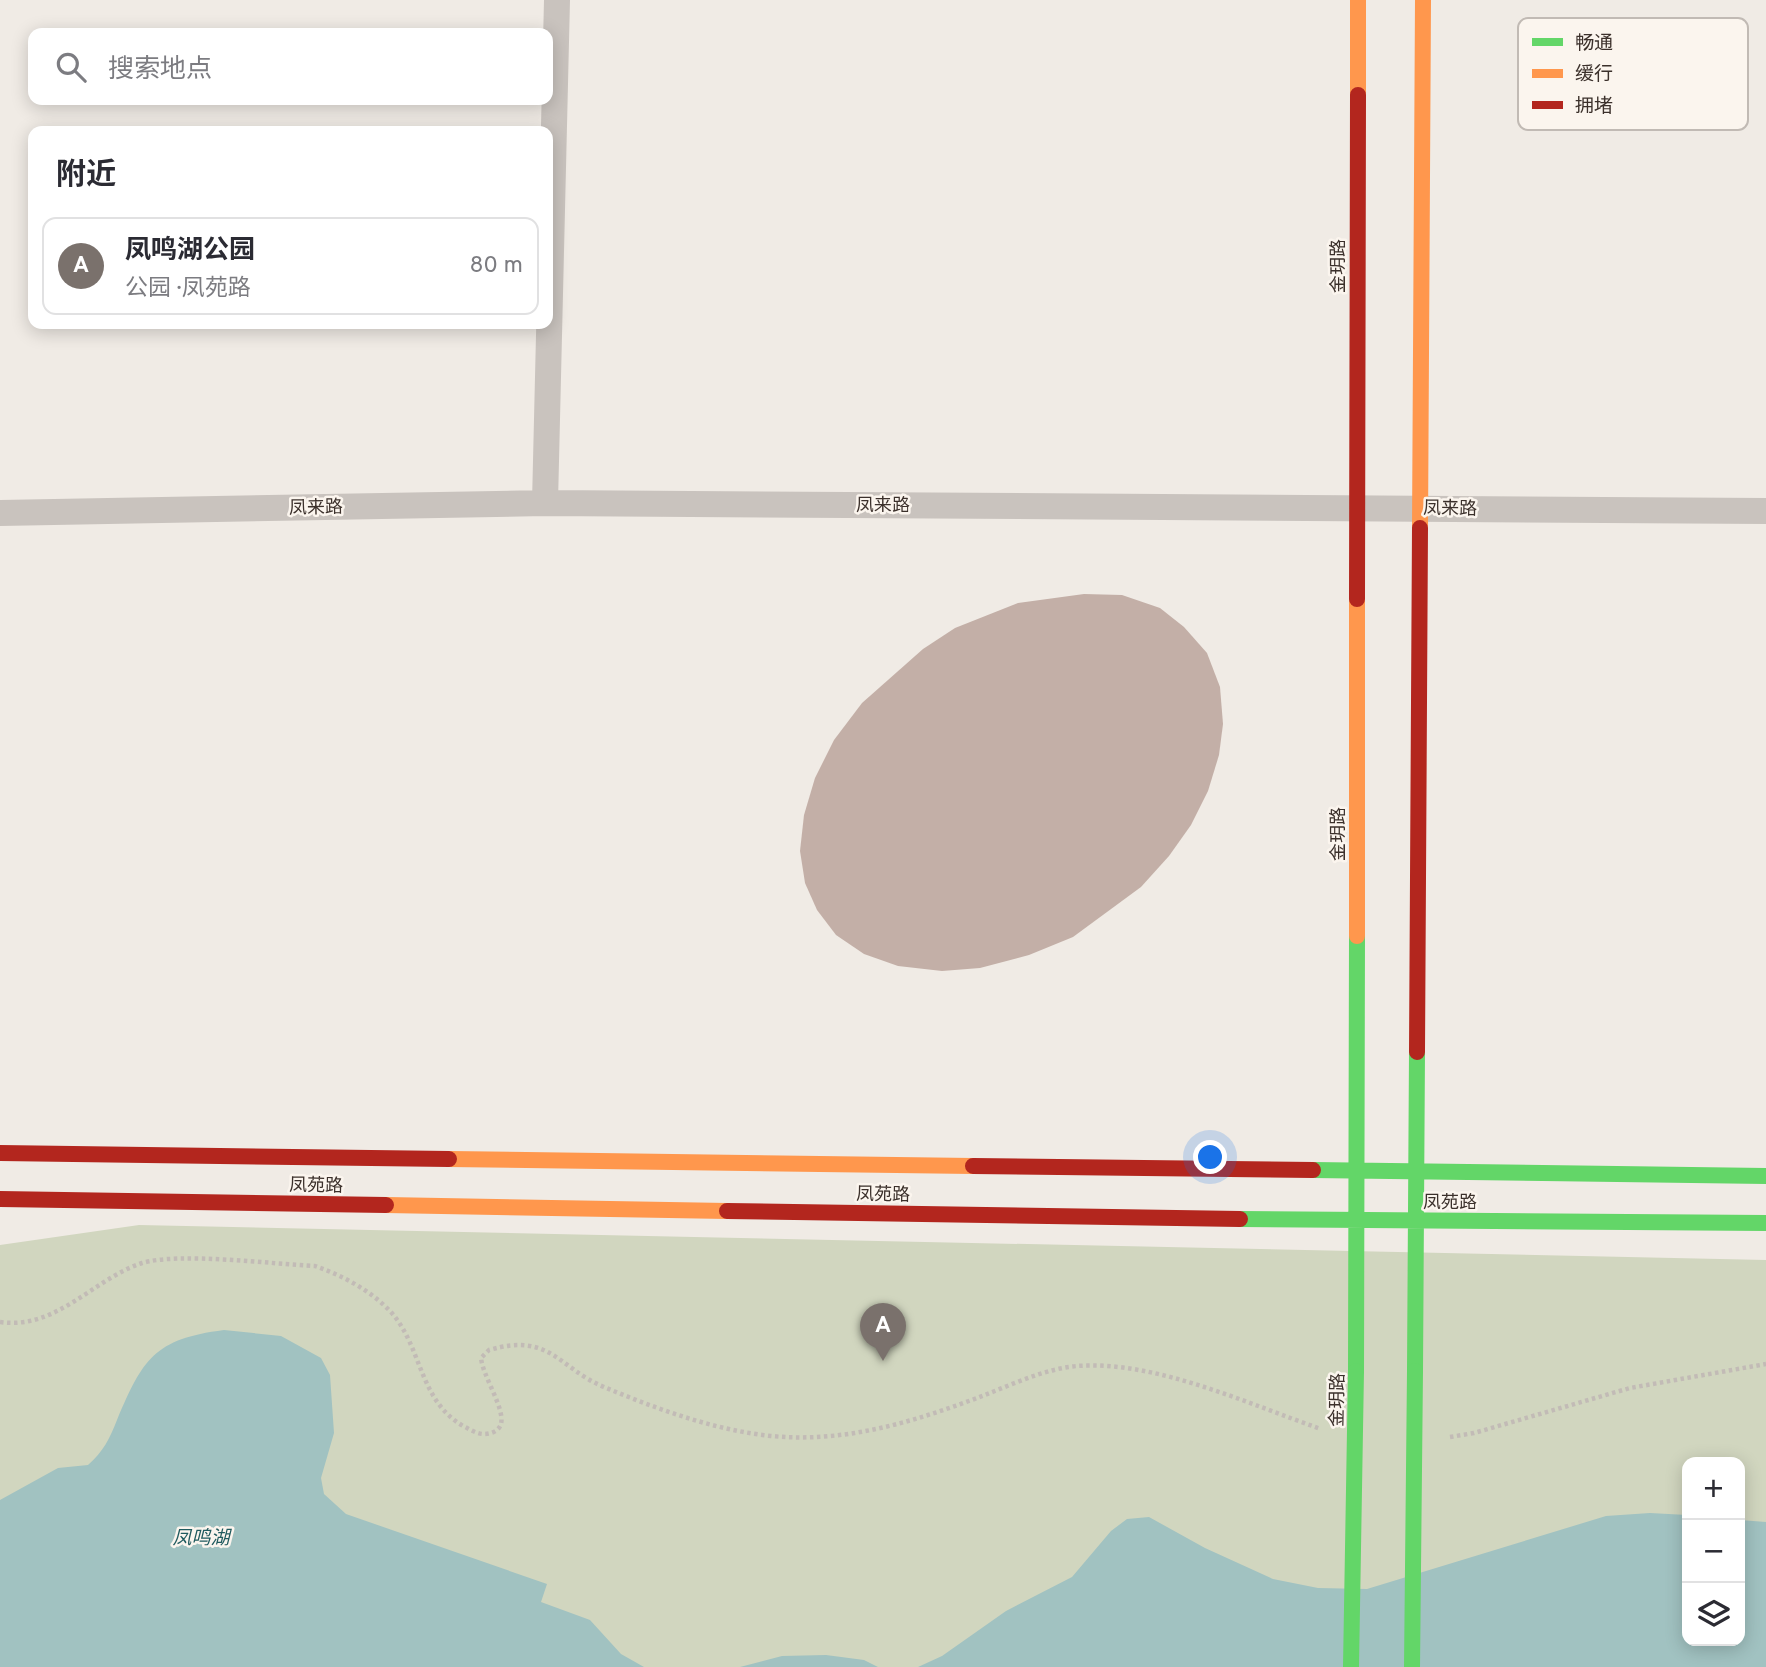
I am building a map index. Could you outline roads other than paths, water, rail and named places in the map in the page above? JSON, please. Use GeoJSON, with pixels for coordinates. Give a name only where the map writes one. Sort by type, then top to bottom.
{"type":"FeatureCollection","features":[{"type":"Feature","properties":{"kind":"street"},"geometry":{"type":"LineString","coordinates":[[553,168],[557,0]]}},
{"type":"Feature","properties":{"kind":"street","name":"金玥路"},"geometry":{"type":"LineString","coordinates":[[1351,1667],[1357,1222],[1358,0]]}},
{"type":"Feature","properties":{"kind":"street"},"geometry":{"type":"LineString","coordinates":[[1412,1667],[1423,0]]}},
{"type":"Feature","properties":{"kind":"street"},"geometry":{"type":"LineString","coordinates":[[545,503],[549,329]]}},
{"type":"Feature","properties":{"kind":"street","name":"凤来路"},"geometry":{"type":"LineString","coordinates":[[0,513],[545,503],[1766,512]]}},
{"type":"Feature","properties":{"kind":"street","name":"凤苑路"},"geometry":{"type":"LineString","coordinates":[[0,1153],[1766,1176]]}},
{"type":"Feature","properties":{"kind":"street","name":"凤苑路"},"geometry":{"type":"LineString","coordinates":[[0,1199],[1357,1222],[1766,1223]]}},
{"type":"Feature","properties":{"kind":"water","name":"凤鸣湖"},"geometry":{"type":"Polygon","coordinates":[[[224,1330],[281,1336],[321,1358],[330,1375],[334,1433],[321,1478],[324,1494],[346,1514],[547,1584],[541,1602],[590,1620],[621,1654],[644,1667],[0,1667],[0,1500],[58,1468],[88,1465],[112,1433],[135,1381],[154,1356],[181,1339],[224,1330]]]}},
{"type":"Feature","properties":{"kind":"water"},"geometry":{"type":"Polygon","coordinates":[[[1650,1513],[1682,1515],[1682,1646],[1745,1646],[1745,1520],[1766,1522],[1766,1667],[918,1667],[942,1656],[1006,1611],[1072,1577],[1111,1531],[1127,1519],[1149,1517],[1205,1548],[1273,1579],[1318,1588],[1367,1589],[1606,1516],[1650,1513]]]}},
{"type":"Feature","properties":{"kind":"water"},"geometry":{"type":"Polygon","coordinates":[[[826,1655],[864,1660],[878,1667],[740,1667],[782,1656],[826,1655]]]}},
{"type":"Feature","properties":{"kind":"place","name":"凤鸣湖公园"},"geometry":{"type":"Point","coordinates":[883,1361]}}]}
